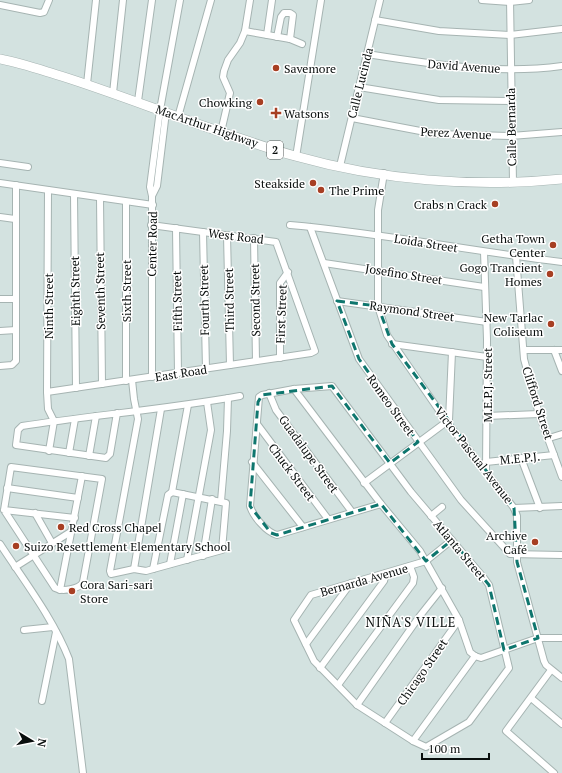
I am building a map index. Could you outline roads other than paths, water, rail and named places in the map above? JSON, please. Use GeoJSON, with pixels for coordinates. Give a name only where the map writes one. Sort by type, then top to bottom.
{"type":"FeatureCollection","features":[{"type":"Feature","properties":{"kind":"highway","name":"MacArthur Highway"},"geometry":{"type":"LineString","coordinates":[[0,59],[20,63],[87,84],[221,132],[296,156],[340,166],[384,174],[453,181],[513,182],[562,179]]}},
{"type":"Feature","properties":{"kind":"street"},"geometry":{"type":"LineString","coordinates":[[0,5],[14,3],[44,12],[49,0]]}},
{"type":"Feature","properties":{"kind":"street"},"geometry":{"type":"LineString","coordinates":[[87,84],[96,0]]}},
{"type":"Feature","properties":{"kind":"street"},"geometry":{"type":"LineString","coordinates":[[113,93],[123,0]]}},
{"type":"Feature","properties":{"kind":"street"},"geometry":{"type":"LineString","coordinates":[[138,102],[152,0]]}},
{"type":"Feature","properties":{"kind":"street","name":"Center Road"},"geometry":{"type":"LineString","coordinates":[[152,378],[152,196],[157,186],[163,111],[180,0]]}},
{"type":"Feature","properties":{"kind":"street"},"geometry":{"type":"LineString","coordinates":[[178,117],[211,0]]}},
{"type":"Feature","properties":{"kind":"street"},"geometry":{"type":"LineString","coordinates":[[221,132],[230,93],[223,77],[224,71],[228,60],[240,43],[245,31],[250,0]]}},
{"type":"Feature","properties":{"kind":"street"},"geometry":{"type":"LineString","coordinates":[[267,35],[272,0]]}},
{"type":"Feature","properties":{"kind":"street"},"geometry":{"type":"LineString","coordinates":[[296,156],[322,0]]}},
{"type":"Feature","properties":{"kind":"street","name":"Calle Lucinda"},"geometry":{"type":"LineString","coordinates":[[340,166],[380,0]]}},
{"type":"Feature","properties":{"kind":"street"},"geometry":{"type":"LineString","coordinates":[[482,0],[529,0]]}},
{"type":"Feature","properties":{"kind":"street","name":"Calle Bernarda"},"geometry":{"type":"LineString","coordinates":[[510,1],[511,136],[513,182]]}},
{"type":"Feature","properties":{"kind":"street"},"geometry":{"type":"LineString","coordinates":[[277,37],[281,16],[284,13],[290,13],[293,15],[290,38]]}},
{"type":"Feature","properties":{"kind":"street"},"geometry":{"type":"LineString","coordinates":[[375,20],[439,31],[510,35],[562,29]]}},
{"type":"Feature","properties":{"kind":"street"},"geometry":{"type":"LineString","coordinates":[[245,31],[290,38],[302,44]]}},
{"type":"Feature","properties":{"kind":"street","name":"David Avenue"},"geometry":{"type":"LineString","coordinates":[[367,54],[444,66],[510,69],[562,66]]}},
{"type":"Feature","properties":{"kind":"street"},"geometry":{"type":"LineString","coordinates":[[359,87],[439,100],[511,101]]}},
{"type":"Feature","properties":{"kind":"street","name":"Perez Avenue"},"geometry":{"type":"LineString","coordinates":[[352,118],[429,134],[511,136],[562,132]]}},
{"type":"Feature","properties":{"kind":"street"},"geometry":{"type":"LineString","coordinates":[[0,163],[28,167]]}},
{"type":"Feature","properties":{"kind":"street","name":"Victor Pascual Avenue"},"geometry":{"type":"LineString","coordinates":[[384,174],[378,210],[378,306],[383,324],[392,344],[447,422],[514,508],[517,516],[515,554],[544,661],[551,670]]}},
{"type":"Feature","properties":{"kind":"street"},"geometry":{"type":"LineString","coordinates":[[0,183],[153,205]]}},
{"type":"Feature","properties":{"kind":"street"},"geometry":{"type":"LineString","coordinates":[[0,366],[15,364],[16,185]]}},
{"type":"Feature","properties":{"kind":"street","name":"Ninth Street"},"geometry":{"type":"LineString","coordinates":[[48,190],[47,392],[48,409],[54,421]]}},
{"type":"Feature","properties":{"kind":"street","name":"Eighth Street"},"geometry":{"type":"LineString","coordinates":[[74,194],[76,388]]}},
{"type":"Feature","properties":{"kind":"street","name":"Seventh Street"},"geometry":{"type":"LineString","coordinates":[[100,198],[102,384]]}},
{"type":"Feature","properties":{"kind":"street","name":"Sixth Street"},"geometry":{"type":"LineString","coordinates":[[126,202],[129,381],[138,419],[110,571],[113,575],[134,570]]}},
{"type":"Feature","properties":{"kind":"street"},"geometry":{"type":"LineString","coordinates":[[0,217],[15,219]]}},
{"type":"Feature","properties":{"kind":"street","name":"West Road"},"geometry":{"type":"LineString","coordinates":[[151,225],[227,234],[276,242],[315,351]]}},
{"type":"Feature","properties":{"kind":"street","name":"Loida Street"},"geometry":{"type":"LineString","coordinates":[[290,225],[378,235],[484,252],[562,262]]}},
{"type":"Feature","properties":{"kind":"street","name":"Romeo Street"},"geometry":{"type":"LineString","coordinates":[[310,227],[359,359],[418,442],[482,525],[505,551],[510,554],[515,554]]}},
{"type":"Feature","properties":{"kind":"street","name":"Fifth Street"},"geometry":{"type":"LineString","coordinates":[[176,228],[178,374]]}},
{"type":"Feature","properties":{"kind":"street","name":"Fourth Street"},"geometry":{"type":"LineString","coordinates":[[203,232],[206,369]]}},
{"type":"Feature","properties":{"kind":"street","name":"Third Street"},"geometry":{"type":"LineString","coordinates":[[227,234],[230,365]]}},
{"type":"Feature","properties":{"kind":"street","name":"Second Street"},"geometry":{"type":"LineString","coordinates":[[254,238],[256,361]]}},
{"type":"Feature","properties":{"kind":"street","name":"M.E.P.J. Street"},"geometry":{"type":"LineString","coordinates":[[484,252],[484,287],[487,322],[486,471]]}},
{"type":"Feature","properties":{"kind":"street","name":"Clifford Street"},"geometry":{"type":"LineString","coordinates":[[516,256],[526,370],[539,414],[562,477]]}},
{"type":"Feature","properties":{"kind":"street","name":"Josefino Street"},"geometry":{"type":"LineString","coordinates":[[324,263],[484,287]]}},
{"type":"Feature","properties":{"kind":"street","name":"First Street"},"geometry":{"type":"LineString","coordinates":[[280,358],[280,283],[288,272]]}},
{"type":"Feature","properties":{"kind":"street"},"geometry":{"type":"LineString","coordinates":[[0,299],[16,299]]}},
{"type":"Feature","properties":{"kind":"street","name":"Raymond Street"},"geometry":{"type":"LineString","coordinates":[[337,301],[487,322]]}},
{"type":"Feature","properties":{"kind":"street"},"geometry":{"type":"LineString","coordinates":[[0,331],[16,330]]}},
{"type":"Feature","properties":{"kind":"street"},"geometry":{"type":"LineString","coordinates":[[392,344],[487,357]]}},
{"type":"Feature","properties":{"kind":"street"},"geometry":{"type":"LineString","coordinates":[[524,350],[562,350]]}},
{"type":"Feature","properties":{"kind":"street"},"geometry":{"type":"LineString","coordinates":[[554,350],[562,372]]}},
{"type":"Feature","properties":{"kind":"street","name":"East Road"},"geometry":{"type":"LineString","coordinates":[[47,392],[152,378],[311,353],[315,351]]}},
{"type":"Feature","properties":{"kind":"street"},"geometry":{"type":"LineString","coordinates":[[364,483],[447,422],[451,412],[452,352]]}},
{"type":"Feature","properties":{"kind":"street","name":"Atlanta Street"},"geometry":{"type":"LineString","coordinates":[[294,389],[332,386],[431,516],[489,585],[504,650]]}},
{"type":"Feature","properties":{"kind":"street"},"geometry":{"type":"LineString","coordinates":[[380,504],[277,535],[271,533],[251,511],[250,506],[252,462],[259,397],[269,393],[294,389],[380,504],[412,539],[442,588],[459,620],[470,652],[475,656],[481,658],[538,638],[562,638]]}},
{"type":"Feature","properties":{"kind":"street","name":"Guadalupe Street"},"geometry":{"type":"LineString","coordinates":[[269,393],[276,410],[352,512]]}},
{"type":"Feature","properties":{"kind":"street"},"geometry":{"type":"LineString","coordinates":[[117,413],[109,457],[18,447],[15,442],[19,427],[75,418],[117,413],[161,409],[240,396]]}},
{"type":"Feature","properties":{"kind":"street"},"geometry":{"type":"LineString","coordinates":[[221,501],[228,398]]}},
{"type":"Feature","properties":{"kind":"street"},"geometry":{"type":"LineString","coordinates":[[187,560],[211,430],[207,402]]}},
{"type":"Feature","properties":{"kind":"street"},"geometry":{"type":"LineString","coordinates":[[153,569],[168,496],[172,492],[188,405]]}},
{"type":"Feature","properties":{"kind":"street"},"geometry":{"type":"LineString","coordinates":[[161,409],[134,570],[146,571],[222,550],[227,506],[226,503],[172,492]]}},
{"type":"Feature","properties":{"kind":"street"},"geometry":{"type":"LineString","coordinates":[[487,416],[539,414]]}},
{"type":"Feature","properties":{"kind":"street"},"geometry":{"type":"LineString","coordinates":[[90,456],[96,416]]}},
{"type":"Feature","properties":{"kind":"street"},"geometry":{"type":"LineString","coordinates":[[69,453],[75,418]]}},
{"type":"Feature","properties":{"kind":"street"},"geometry":{"type":"LineString","coordinates":[[49,451],[54,421]]}},
{"type":"Feature","properties":{"kind":"street","name":"Chuck Street"},"geometry":{"type":"LineString","coordinates":[[257,424],[328,519]]}},
{"type":"Feature","properties":{"kind":"street"},"geometry":{"type":"LineString","coordinates":[[549,438],[562,434]]}},
{"type":"Feature","properties":{"kind":"street","name":"M.E.P.J."},"geometry":{"type":"LineString","coordinates":[[486,462],[554,455]]}},
{"type":"Feature","properties":{"kind":"street"},"geometry":{"type":"LineString","coordinates":[[521,458],[540,508]]}},
{"type":"Feature","properties":{"kind":"street"},"geometry":{"type":"LineString","coordinates":[[252,462],[303,527]]}},
{"type":"Feature","properties":{"kind":"street"},"geometry":{"type":"LineString","coordinates":[[11,467],[82,476],[99,478],[102,482],[83,582],[80,586],[60,590],[55,588],[4,510],[11,467]]}},
{"type":"Feature","properties":{"kind":"street"},"geometry":{"type":"LineString","coordinates":[[60,590],[82,476]]}},
{"type":"Feature","properties":{"kind":"street"},"geometry":{"type":"LineString","coordinates":[[7,488],[78,498]]}},
{"type":"Feature","properties":{"kind":"street"},"geometry":{"type":"LineString","coordinates":[[170,564],[184,494]]}},
{"type":"Feature","properties":{"kind":"street"},"geometry":{"type":"LineString","coordinates":[[203,556],[212,500]]}},
{"type":"Feature","properties":{"kind":"street"},"geometry":{"type":"LineString","coordinates":[[514,508],[562,506]]}},
{"type":"Feature","properties":{"kind":"street"},"geometry":{"type":"LineString","coordinates":[[431,516],[442,507]]}},
{"type":"Feature","properties":{"kind":"street"},"geometry":{"type":"LineString","coordinates":[[4,510],[75,518]]}},
{"type":"Feature","properties":{"kind":"street"},"geometry":{"type":"LineString","coordinates":[[35,513],[52,543]]}},
{"type":"Feature","properties":{"kind":"street"},"geometry":{"type":"LineString","coordinates":[[15,567],[72,531]]}},
{"type":"Feature","properties":{"kind":"street","name":"Bernarda Avenue"},"geometry":{"type":"LineString","coordinates":[[452,540],[426,561],[312,595],[294,620],[320,668],[357,705],[385,724],[426,747],[469,722],[509,668],[504,650]]}},
{"type":"Feature","properties":{"kind":"street"},"geometry":{"type":"LineString","coordinates":[[0,544],[55,630],[66,652],[72,674],[84,773]]}},
{"type":"Feature","properties":{"kind":"street"},"geometry":{"type":"LineString","coordinates":[[0,557],[6,554]]}},
{"type":"Feature","properties":{"kind":"street"},"geometry":{"type":"LineString","coordinates":[[515,554],[562,555]]}},
{"type":"Feature","properties":{"kind":"street"},"geometry":{"type":"LineString","coordinates":[[338,685],[413,583],[414,577],[410,566]]}},
{"type":"Feature","properties":{"kind":"street"},"geometry":{"type":"LineString","coordinates":[[320,668],[384,581],[386,573]]}},
{"type":"Feature","properties":{"kind":"street"},"geometry":{"type":"LineString","coordinates":[[306,644],[351,583]]}},
{"type":"Feature","properties":{"kind":"street"},"geometry":{"type":"LineString","coordinates":[[357,705],[419,617],[442,588]]}},
{"type":"Feature","properties":{"kind":"street","name":"Chicago Street"},"geometry":{"type":"LineString","coordinates":[[385,724],[459,620]]}},
{"type":"Feature","properties":{"kind":"street"},"geometry":{"type":"LineString","coordinates":[[24,630],[55,630]]}},
{"type":"Feature","properties":{"kind":"street"},"geometry":{"type":"LineString","coordinates":[[42,701],[55,630]]}},
{"type":"Feature","properties":{"kind":"street"},"geometry":{"type":"LineString","coordinates":[[413,741],[475,656]]}},
{"type":"Feature","properties":{"kind":"street"},"geometry":{"type":"LineString","coordinates":[[554,773],[506,731],[551,670],[562,678]]}},
{"type":"Feature","properties":{"kind":"street"},"geometry":{"type":"LineString","coordinates":[[531,698],[562,724]]}},
{"type":"Feature","properties":{"kind":"place","name":"Savemore"},"geometry":{"type":"Point","coordinates":[276,68]}},
{"type":"Feature","properties":{"kind":"place","name":"Chowking"},"geometry":{"type":"Point","coordinates":[260,102]}},
{"type":"Feature","properties":{"kind":"place","name":"Watsons"},"geometry":{"type":"Point","coordinates":[276,113]}},
{"type":"Feature","properties":{"kind":"place","name":"Steakside"},"geometry":{"type":"Point","coordinates":[313,183]}},
{"type":"Feature","properties":{"kind":"place","name":"The Prime"},"geometry":{"type":"Point","coordinates":[321,190]}},
{"type":"Feature","properties":{"kind":"place","name":"Crabs n Crack"},"geometry":{"type":"Point","coordinates":[495,204]}},
{"type":"Feature","properties":{"kind":"place","name":"Getha Town Center"},"geometry":{"type":"Point","coordinates":[553,245]}},
{"type":"Feature","properties":{"kind":"place","name":"Gogo Trancient Homes"},"geometry":{"type":"Point","coordinates":[550,274]}},
{"type":"Feature","properties":{"kind":"place","name":"New Tarlac Coliseum"},"geometry":{"type":"Point","coordinates":[551,324]}},
{"type":"Feature","properties":{"kind":"place","name":"Red Cross Chapel"},"geometry":{"type":"Point","coordinates":[61,527]}},
{"type":"Feature","properties":{"kind":"place","name":"Archive Café"},"geometry":{"type":"Point","coordinates":[535,542]}},
{"type":"Feature","properties":{"kind":"place","name":"Suizo Resettlement Elementary School"},"geometry":{"type":"Point","coordinates":[16,546]}},
{"type":"Feature","properties":{"kind":"place","name":"Cora Sari-sari Store"},"geometry":{"type":"Point","coordinates":[72,591]}},
{"type":"Feature","properties":{"kind":"district","name":"NIÑA'S VILLE"},"geometry":{"type":"Point","coordinates":[411,622]}}]}
